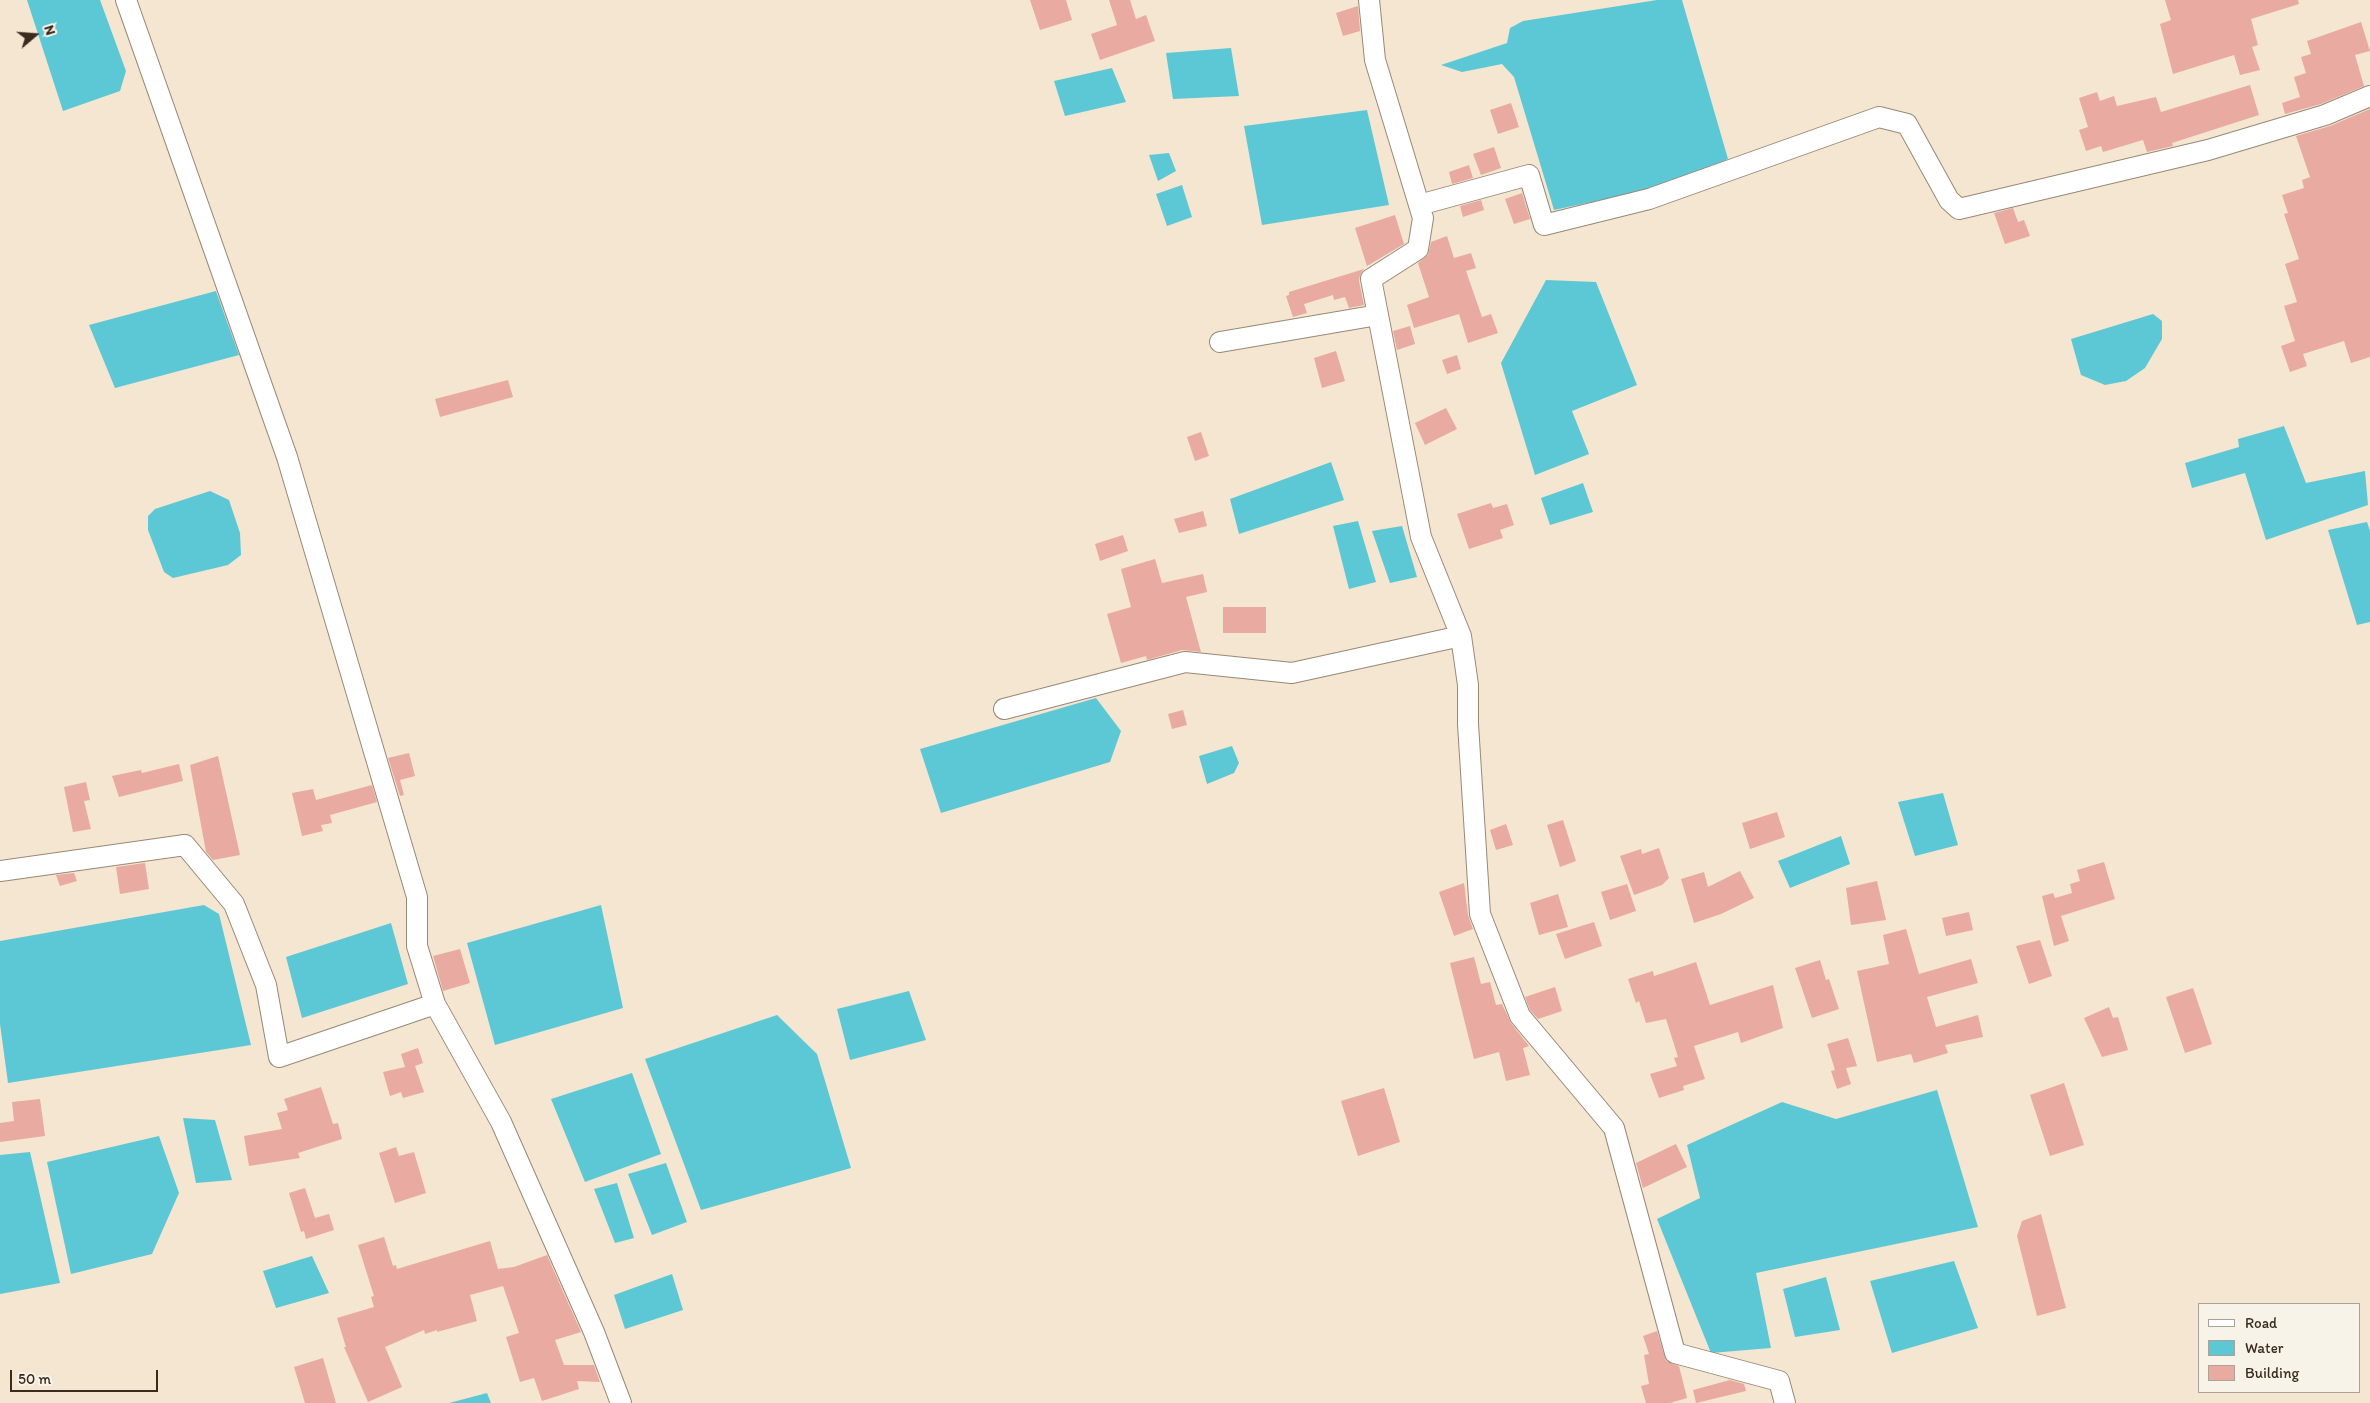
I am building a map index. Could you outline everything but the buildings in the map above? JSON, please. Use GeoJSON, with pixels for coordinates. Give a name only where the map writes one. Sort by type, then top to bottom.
{"type":"FeatureCollection","features":[{"type":"Feature","properties":{"kind":"street"},"geometry":{"type":"LineString","coordinates":[[126,0],[287,457],[417,897],[417,946],[435,1004],[501,1122],[594,1332],[620,1403]]}},
{"type":"Feature","properties":{"kind":"street"},"geometry":{"type":"LineString","coordinates":[[1369,0],[1375,60],[1423,218],[1418,249],[1371,279],[1421,537],[1461,636],[1468,685],[1468,724],[1480,914],[1520,1016],[1614,1128],[1675,1354],[1779,1381],[1785,1403]]}},
{"type":"Feature","properties":{"kind":"street"},"geometry":{"type":"LineString","coordinates":[[1419,205],[1529,174],[1544,225],[1649,200],[1880,117],[1907,124],[1949,200],[1959,209],[2208,150],[2325,115],[2370,96]]}},
{"type":"Feature","properties":{"kind":"street"},"geometry":{"type":"LineString","coordinates":[[1220,342],[1378,315]]}},
{"type":"Feature","properties":{"kind":"street"},"geometry":{"type":"LineString","coordinates":[[1004,709],[1186,662],[1292,673],[1461,636]]}},
{"type":"Feature","properties":{"kind":"street"},"geometry":{"type":"LineString","coordinates":[[0,871],[185,845],[234,904],[266,985],[279,1058],[435,1004]]}},
{"type":"Feature","properties":{"kind":"water"},"geometry":{"type":"Polygon","coordinates":[[[27,0],[100,0],[126,71],[120,91],[63,111],[27,0]]]}},
{"type":"Feature","properties":{"kind":"water"},"geometry":{"type":"Polygon","coordinates":[[[1657,0],[1682,0],[1728,159],[1671,185],[1554,210],[1514,77],[1502,64],[1462,72],[1441,65],[1507,43],[1510,28],[1523,21],[1657,0]]]}},
{"type":"Feature","properties":{"kind":"water"},"geometry":{"type":"Polygon","coordinates":[[[1231,48],[1239,96],[1173,99],[1166,53],[1231,48]]]}},
{"type":"Feature","properties":{"kind":"water"},"geometry":{"type":"Polygon","coordinates":[[[1112,68],[1126,102],[1065,116],[1054,81],[1112,68]]]}},
{"type":"Feature","properties":{"kind":"water"},"geometry":{"type":"Polygon","coordinates":[[[1367,110],[1389,205],[1262,225],[1244,126],[1367,110]]]}},
{"type":"Feature","properties":{"kind":"water"},"geometry":{"type":"Polygon","coordinates":[[[1169,153],[1176,171],[1158,181],[1149,155],[1169,153]]]}},
{"type":"Feature","properties":{"kind":"water"},"geometry":{"type":"Polygon","coordinates":[[[1182,185],[1192,217],[1167,226],[1156,194],[1182,185]]]}},
{"type":"Feature","properties":{"kind":"water"},"geometry":{"type":"Polygon","coordinates":[[[1546,280],[1596,282],[1637,385],[1572,411],[1589,454],[1535,475],[1501,363],[1546,280]]]}},
{"type":"Feature","properties":{"kind":"water"},"geometry":{"type":"Polygon","coordinates":[[[216,291],[239,355],[115,388],[89,325],[216,291]]]}},
{"type":"Feature","properties":{"kind":"water"},"geometry":{"type":"Polygon","coordinates":[[[2153,314],[2162,321],[2162,339],[2145,368],[2126,381],[2105,385],[2081,375],[2071,339],[2153,314]]]}},
{"type":"Feature","properties":{"kind":"water"},"geometry":{"type":"Polygon","coordinates":[[[2284,426],[2306,483],[2365,471],[2368,505],[2266,540],[2245,473],[2192,488],[2185,463],[2239,447],[2238,439],[2284,426]]]}},
{"type":"Feature","properties":{"kind":"water"},"geometry":{"type":"Polygon","coordinates":[[[1331,462],[1344,500],[1239,534],[1230,499],[1331,462]]]}},
{"type":"Feature","properties":{"kind":"water"},"geometry":{"type":"Polygon","coordinates":[[[1583,483],[1593,512],[1550,525],[1541,498],[1583,483]]]}},
{"type":"Feature","properties":{"kind":"water"},"geometry":{"type":"Polygon","coordinates":[[[210,491],[229,500],[240,533],[241,555],[228,565],[173,578],[164,572],[148,530],[148,516],[155,509],[210,491]]]}},
{"type":"Feature","properties":{"kind":"water"},"geometry":{"type":"Polygon","coordinates":[[[1358,521],[1376,582],[1349,589],[1333,526],[1358,521]]]}},
{"type":"Feature","properties":{"kind":"water"},"geometry":{"type":"Polygon","coordinates":[[[2367,522],[2370,531],[2370,622],[2357,625],[2328,530],[2367,522]]]}},
{"type":"Feature","properties":{"kind":"water"},"geometry":{"type":"Polygon","coordinates":[[[1402,526],[1417,577],[1390,583],[1372,531],[1402,526]]]}},
{"type":"Feature","properties":{"kind":"water"},"geometry":{"type":"Polygon","coordinates":[[[1096,698],[1121,731],[1110,762],[941,813],[920,749],[1096,698]]]}},
{"type":"Feature","properties":{"kind":"water"},"geometry":{"type":"Polygon","coordinates":[[[1232,746],[1239,763],[1234,773],[1207,784],[1199,756],[1232,746]]]}},
{"type":"Feature","properties":{"kind":"water"},"geometry":{"type":"Polygon","coordinates":[[[1943,793],[1958,845],[1915,856],[1898,802],[1943,793]]]}},
{"type":"Feature","properties":{"kind":"water"},"geometry":{"type":"Polygon","coordinates":[[[1841,836],[1850,864],[1790,888],[1778,861],[1841,836]]]}},
{"type":"Feature","properties":{"kind":"water"},"geometry":{"type":"Polygon","coordinates":[[[204,905],[219,914],[251,1045],[8,1083],[0,1024],[0,941],[204,905]]]}},
{"type":"Feature","properties":{"kind":"water"},"geometry":{"type":"Polygon","coordinates":[[[601,905],[623,1008],[495,1045],[467,943],[601,905]]]}},
{"type":"Feature","properties":{"kind":"water"},"geometry":{"type":"Polygon","coordinates":[[[391,923],[408,984],[302,1018],[286,957],[391,923]]]}},
{"type":"Feature","properties":{"kind":"water"},"geometry":{"type":"Polygon","coordinates":[[[909,991],[926,1040],[850,1060],[837,1009],[909,991]]]}},
{"type":"Feature","properties":{"kind":"water"},"geometry":{"type":"Polygon","coordinates":[[[777,1015],[817,1054],[851,1168],[701,1210],[645,1059],[777,1015]]]}},
{"type":"Feature","properties":{"kind":"water"},"geometry":{"type":"Polygon","coordinates":[[[632,1073],[661,1154],[585,1182],[551,1099],[632,1073]]]}},
{"type":"Feature","properties":{"kind":"water"},"geometry":{"type":"Polygon","coordinates":[[[1937,1090],[1978,1227],[1756,1273],[1771,1348],[1711,1353],[1657,1219],[1700,1198],[1687,1145],[1782,1102],[1836,1119],[1937,1090]]]}},
{"type":"Feature","properties":{"kind":"water"},"geometry":{"type":"Polygon","coordinates":[[[183,1118],[215,1120],[232,1180],[196,1183],[183,1118]]]}},
{"type":"Feature","properties":{"kind":"water"},"geometry":{"type":"Polygon","coordinates":[[[159,1136],[179,1193],[152,1254],[71,1274],[47,1162],[159,1136]]]}},
{"type":"Feature","properties":{"kind":"water"},"geometry":{"type":"Polygon","coordinates":[[[30,1152],[60,1283],[0,1294],[0,1155],[30,1152]]]}},
{"type":"Feature","properties":{"kind":"water"},"geometry":{"type":"Polygon","coordinates":[[[666,1163],[687,1222],[652,1235],[628,1174],[666,1163]]]}},
{"type":"Feature","properties":{"kind":"water"},"geometry":{"type":"Polygon","coordinates":[[[617,1183],[634,1238],[615,1243],[594,1189],[617,1183]]]}},
{"type":"Feature","properties":{"kind":"water"},"geometry":{"type":"Polygon","coordinates":[[[312,1256],[329,1293],[276,1308],[263,1271],[312,1256]]]}},
{"type":"Feature","properties":{"kind":"water"},"geometry":{"type":"Polygon","coordinates":[[[1954,1261],[1978,1328],[1892,1353],[1870,1281],[1954,1261]]]}},
{"type":"Feature","properties":{"kind":"water"},"geometry":{"type":"Polygon","coordinates":[[[672,1274],[683,1310],[625,1329],[614,1295],[672,1274]]]}},
{"type":"Feature","properties":{"kind":"water"},"geometry":{"type":"Polygon","coordinates":[[[1826,1277],[1840,1330],[1795,1337],[1783,1289],[1826,1277]]]}},
{"type":"Feature","properties":{"kind":"water"},"geometry":{"type":"Polygon","coordinates":[[[487,1393],[491,1403],[449,1403],[487,1393]]]}}]}
